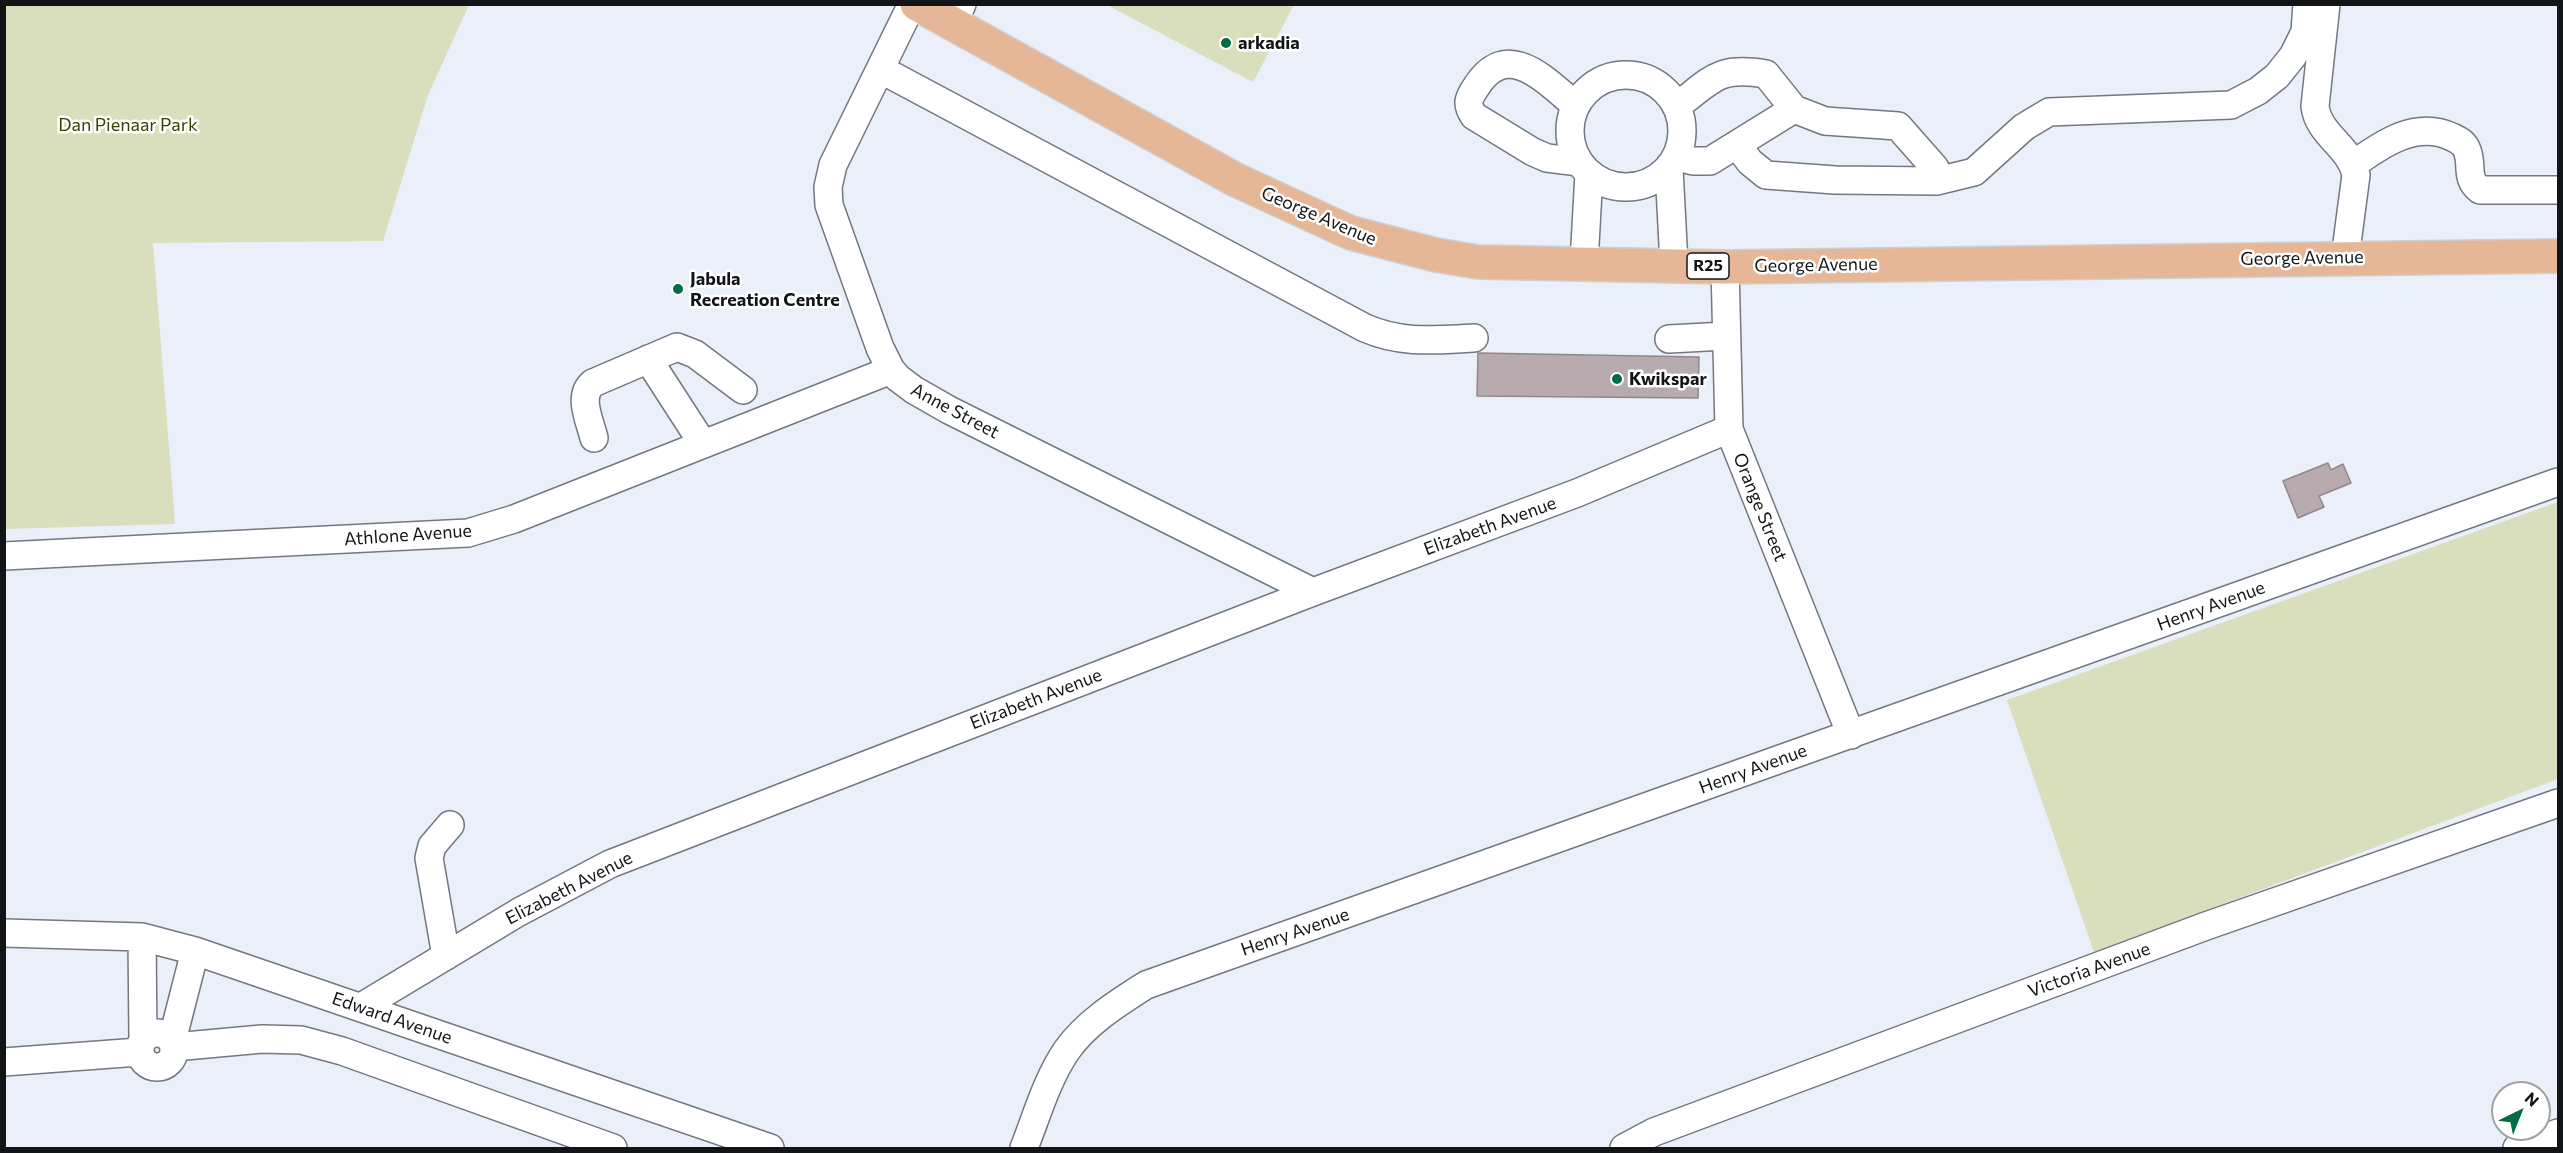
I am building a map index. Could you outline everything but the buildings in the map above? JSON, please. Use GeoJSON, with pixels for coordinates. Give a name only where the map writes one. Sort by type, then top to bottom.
{"type":"FeatureCollection","features":[{"type":"Feature","properties":{"kind":"main road","name":"George Avenue"},"geometry":{"type":"LineString","coordinates":[[917,4],[957,14],[1236,180],[1351,232],[1436,255],[1478,262],[1674,264],[1725,267],[2559,256]]}},
{"type":"Feature","properties":{"kind":"street","name":"Anne Street"},"geometry":{"type":"LineString","coordinates":[[912,4],[833,165],[828,196],[832,217],[880,348],[891,370],[905,384],[942,406],[1313,592]]}},
{"type":"Feature","properties":{"kind":"street"},"geometry":{"type":"LineString","coordinates":[[1737,145],[1750,162],[1766,175],[1835,180],[1937,181],[1974,172],[2024,127],[2049,112],[2231,105],[2258,91],[2277,76],[2293,56],[2305,32],[2307,4]]}},
{"type":"Feature","properties":{"kind":"street"},"geometry":{"type":"LineString","coordinates":[[2326,4],[2315,106],[2317,118],[2354,164],[2356,175],[2345,258]]}},
{"type":"Feature","properties":{"kind":"street"},"geometry":{"type":"LineString","coordinates":[[1575,105],[1525,66],[1506,64],[1492,69],[1482,77],[1468,99],[1468,106],[1474,116],[1533,153],[1584,167]]}},
{"type":"Feature","properties":{"kind":"street"},"geometry":{"type":"LineString","coordinates":[[880,69],[1365,328],[1383,336],[1402,340],[1474,339]]}},
{"type":"Feature","properties":{"kind":"street"},"geometry":{"type":"LineString","coordinates":[[1677,106],[1718,74],[1744,70],[1766,74],[1794,109],[1825,121],[1898,126],[1935,168],[1937,181]]}},
{"type":"Feature","properties":{"kind":"street"},"geometry":{"type":"LineString","coordinates":[[1674,264],[1673,163],[1682,143],[1683,128],[1677,106],[1664,89],[1652,80],[1638,75],[1623,74],[1608,77],[1584,93],[1575,105],[1570,119],[1572,149],[1584,167],[1601,182],[1615,187],[1629,188],[1651,182],[1673,163],[1710,161],[1794,109]]}},
{"type":"Feature","properties":{"kind":"street"},"geometry":{"type":"LineString","coordinates":[[2354,164],[2380,145],[2401,136],[2421,131],[2436,132],[2461,142],[2467,150],[2470,178],[2480,190],[2559,190]]}},
{"type":"Feature","properties":{"kind":"street"},"geometry":{"type":"LineString","coordinates":[[1584,167],[1584,263]]}},
{"type":"Feature","properties":{"kind":"street","name":"Orange Street"},"geometry":{"type":"LineString","coordinates":[[1725,267],[1729,429],[1851,735]]}},
{"type":"Feature","properties":{"kind":"street"},"geometry":{"type":"LineString","coordinates":[[1669,339],[1725,336]]}},
{"type":"Feature","properties":{"kind":"street"},"geometry":{"type":"LineString","coordinates":[[594,438],[584,398],[586,389],[593,383],[677,347],[687,349],[743,390]]}},
{"type":"Feature","properties":{"kind":"street"},"geometry":{"type":"LineString","coordinates":[[648,359],[703,444]]}},
{"type":"Feature","properties":{"kind":"street","name":"Athlone Avenue"},"geometry":{"type":"LineString","coordinates":[[4,556],[468,533],[514,519],[891,370]]}},
{"type":"Feature","properties":{"kind":"street","name":"Elizabeth Avenue"},"geometry":{"type":"LineString","coordinates":[[361,1007],[527,908],[610,864],[1313,592],[1577,493],[1729,429]]}},
{"type":"Feature","properties":{"kind":"street","name":"Henry Avenue"},"geometry":{"type":"LineString","coordinates":[[1024,1149],[1054,1073],[1068,1048],[1103,1014],[1146,985],[2559,482]]}},
{"type":"Feature","properties":{"kind":"street","name":"Victoria Avenue"},"geometry":{"type":"LineString","coordinates":[[1624,1149],[1654,1132],[2184,934],[2559,803]]}},
{"type":"Feature","properties":{"kind":"street"},"geometry":{"type":"LineString","coordinates":[[446,956],[429,858],[432,846],[450,825]]}},
{"type":"Feature","properties":{"kind":"street","name":"Edward Avenue"},"geometry":{"type":"LineString","coordinates":[[4,933],[142,937],[195,951],[770,1149]]}},
{"type":"Feature","properties":{"kind":"street"},"geometry":{"type":"LineString","coordinates":[[142,937],[141,1045],[146,1064],[159,1067],[171,1060],[195,951]]}},
{"type":"Feature","properties":{"kind":"street"},"geometry":{"type":"LineString","coordinates":[[173,1044],[262,1039],[301,1040],[342,1051],[613,1149]]}},
{"type":"Feature","properties":{"kind":"street"},"geometry":{"type":"LineString","coordinates":[[4,1062],[141,1045]]}},
{"type":"Feature","properties":{"kind":"street"},"geometry":{"type":"LineString","coordinates":[[2517,1149],[2559,1133]]}},
{"type":"Feature","properties":{"kind":"green space","name":"Dan Pienaar Park"},"geometry":{"type":"Polygon","coordinates":[[[4,5],[469,5],[428,95],[383,241],[153,243],[175,524],[5,529],[4,5]]]}},
{"type":"Feature","properties":{"kind":"green space","name":"arkadia"},"geometry":{"type":"Polygon","coordinates":[[[1107,5],[1294,5],[1253,82],[1107,5]]]}},
{"type":"Feature","properties":{"kind":"green space"},"geometry":{"type":"Polygon","coordinates":[[[2558,502],[2558,779],[2094,952],[2007,700],[2558,502]]]}},
{"type":"Feature","properties":{"kind":"place","name":"arkadia"},"geometry":{"type":"Point","coordinates":[1226,43]}},
{"type":"Feature","properties":{"kind":"place","name":"Jabula Recreation Centre"},"geometry":{"type":"Point","coordinates":[678,289]}},
{"type":"Feature","properties":{"kind":"place","name":"Kwikspar"},"geometry":{"type":"Point","coordinates":[1617,379]}}]}
